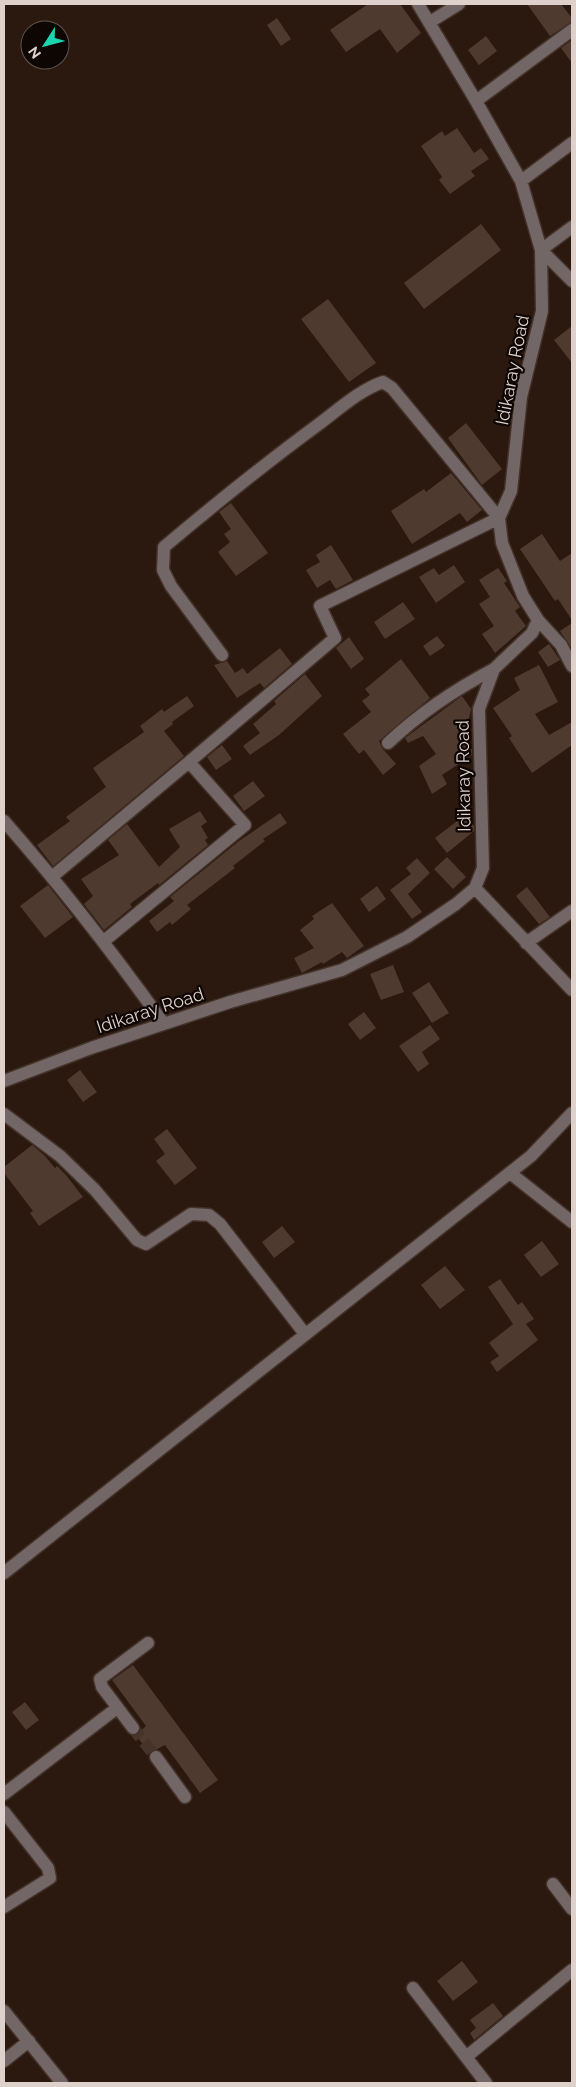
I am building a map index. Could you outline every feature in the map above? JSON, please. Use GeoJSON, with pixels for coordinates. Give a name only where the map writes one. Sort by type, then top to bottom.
{"type":"FeatureCollection","features":[{"type":"Feature","properties":{"kind":"street","name":"Idikaray Road"},"geometry":{"type":"LineString","coordinates":[[4,1081],[164,1024],[342,970],[407,937],[456,904],[475,888],[483,868],[479,709],[494,669],[532,633],[538,620],[523,596],[502,543],[500,518],[511,491],[521,397],[542,311],[541,250],[521,181],[418,4]]}},
{"type":"Feature","properties":{"kind":"street"},"geometry":{"type":"LineString","coordinates":[[430,22],[459,4]]}},
{"type":"Feature","properties":{"kind":"street"},"geometry":{"type":"LineString","coordinates":[[476,101],[572,30]]}},
{"type":"Feature","properties":{"kind":"street"},"geometry":{"type":"LineString","coordinates":[[521,181],[572,143]]}},
{"type":"Feature","properties":{"kind":"street"},"geometry":{"type":"LineString","coordinates":[[572,227],[541,250],[572,280]]}},
{"type":"Feature","properties":{"kind":"street"},"geometry":{"type":"LineString","coordinates":[[53,876],[336,638],[320,606],[500,518],[392,388],[383,382],[374,385],[254,471],[164,547],[163,570],[171,586],[222,655]]}},
{"type":"Feature","properties":{"kind":"street"},"geometry":{"type":"LineString","coordinates":[[538,620],[561,645],[572,666]]}},
{"type":"Feature","properties":{"kind":"street"},"geometry":{"type":"LineString","coordinates":[[388,743],[419,714],[465,684],[494,669]]}},
{"type":"Feature","properties":{"kind":"street"},"geometry":{"type":"LineString","coordinates":[[104,941],[245,825],[188,762]]}},
{"type":"Feature","properties":{"kind":"street"},"geometry":{"type":"LineString","coordinates":[[4,821],[53,876],[104,941],[164,1024]]}},
{"type":"Feature","properties":{"kind":"street"},"geometry":{"type":"LineString","coordinates":[[475,888],[572,990]]}},
{"type":"Feature","properties":{"kind":"street"},"geometry":{"type":"LineString","coordinates":[[526,943],[572,911]]}},
{"type":"Feature","properties":{"kind":"street"},"geometry":{"type":"LineString","coordinates":[[4,1573],[531,1156],[572,1113]]}},
{"type":"Feature","properties":{"kind":"street"},"geometry":{"type":"LineString","coordinates":[[4,1114],[60,1156],[95,1190],[137,1240],[146,1244],[191,1214],[209,1214],[220,1224],[305,1334]]}},
{"type":"Feature","properties":{"kind":"street"},"geometry":{"type":"LineString","coordinates":[[510,1172],[572,1222]]}},
{"type":"Feature","properties":{"kind":"street"},"geometry":{"type":"LineString","coordinates":[[133,1728],[102,1687],[100,1679],[148,1643]]}},
{"type":"Feature","properties":{"kind":"street"},"geometry":{"type":"LineString","coordinates":[[4,1794],[117,1708]]}},
{"type":"Feature","properties":{"kind":"street"},"geometry":{"type":"LineString","coordinates":[[156,1758],[185,1797]]}},
{"type":"Feature","properties":{"kind":"street"},"geometry":{"type":"LineString","coordinates":[[4,1812],[48,1868],[50,1878],[4,1907]]}},
{"type":"Feature","properties":{"kind":"street"},"geometry":{"type":"LineString","coordinates":[[553,1884],[572,1909]]}},
{"type":"Feature","properties":{"kind":"street"},"geometry":{"type":"LineString","coordinates":[[466,2057],[572,1970]]}},
{"type":"Feature","properties":{"kind":"street"},"geometry":{"type":"LineString","coordinates":[[413,1988],[486,2083]]}},
{"type":"Feature","properties":{"kind":"street"},"geometry":{"type":"LineString","coordinates":[[4,2011],[62,2083]]}},
{"type":"Feature","properties":{"kind":"street"},"geometry":{"type":"LineString","coordinates":[[4,2061],[29,2041]]}},
{"type":"Feature","properties":{"kind":"building"},"geometry":{"type":"Polygon","coordinates":[[[368,4],[400,4],[421,33],[397,53],[380,29],[346,52],[330,30],[368,4]]]}},
{"type":"Feature","properties":{"kind":"building"},"geometry":{"type":"Polygon","coordinates":[[[527,4],[561,4],[572,18],[572,22],[550,36],[527,4]]]}},
{"type":"Feature","properties":{"kind":"building"},"geometry":{"type":"Polygon","coordinates":[[[277,18],[291,39],[281,46],[267,25],[277,18]]]}},
{"type":"Feature","properties":{"kind":"building"},"geometry":{"type":"Polygon","coordinates":[[[486,36],[497,51],[479,65],[468,50],[486,36]]]}},
{"type":"Feature","properties":{"kind":"building"},"geometry":{"type":"Polygon","coordinates":[[[572,40],[572,63],[561,48],[572,40]]]}},
{"type":"Feature","properties":{"kind":"building"},"geometry":{"type":"Polygon","coordinates":[[[457,128],[474,153],[481,148],[489,159],[471,171],[475,176],[450,194],[439,180],[442,177],[421,146],[442,131],[445,136],[457,128]]]}},
{"type":"Feature","properties":{"kind":"building"},"geometry":{"type":"Polygon","coordinates":[[[481,224],[501,250],[424,309],[404,283],[481,224]]]}},
{"type":"Feature","properties":{"kind":"building"},"geometry":{"type":"Polygon","coordinates":[[[328,299],[376,363],[349,382],[301,319],[328,299]]]}},
{"type":"Feature","properties":{"kind":"building"},"geometry":{"type":"Polygon","coordinates":[[[572,326],[572,363],[554,340],[572,326]]]}},
{"type":"Feature","properties":{"kind":"building"},"geometry":{"type":"Polygon","coordinates":[[[466,423],[502,469],[482,485],[448,438],[466,423]]]}},
{"type":"Feature","properties":{"kind":"building"},"geometry":{"type":"Polygon","coordinates":[[[451,473],[482,510],[467,522],[460,513],[412,544],[391,511],[424,489],[426,492],[451,473]]]}},
{"type":"Feature","properties":{"kind":"building"},"geometry":{"type":"Polygon","coordinates":[[[231,503],[268,553],[236,576],[218,552],[230,542],[224,534],[231,529],[219,512],[231,503]]]}},
{"type":"Feature","properties":{"kind":"building"},"geometry":{"type":"Polygon","coordinates":[[[542,534],[560,561],[572,553],[572,620],[558,599],[555,601],[520,549],[542,534]]]}},
{"type":"Feature","properties":{"kind":"building"},"geometry":{"type":"Polygon","coordinates":[[[331,545],[353,580],[336,589],[330,580],[317,588],[306,570],[320,562],[316,555],[331,545]]]}},
{"type":"Feature","properties":{"kind":"building"},"geometry":{"type":"Polygon","coordinates":[[[454,565],[465,582],[436,603],[419,577],[434,568],[439,575],[454,565]]]}},
{"type":"Feature","properties":{"kind":"building"},"geometry":{"type":"Polygon","coordinates":[[[498,568],[507,581],[504,583],[520,607],[515,611],[526,626],[495,653],[482,634],[494,626],[479,604],[490,597],[479,580],[498,568]]]}},
{"type":"Feature","properties":{"kind":"building"},"geometry":{"type":"Polygon","coordinates":[[[403,602],[415,619],[385,639],[374,622],[403,602]]]}},
{"type":"Feature","properties":{"kind":"building"},"geometry":{"type":"Polygon","coordinates":[[[572,623],[572,649],[560,631],[572,623]]]}},
{"type":"Feature","properties":{"kind":"building"},"geometry":{"type":"Polygon","coordinates":[[[437,636],[445,646],[430,656],[423,646],[437,636]]]}},
{"type":"Feature","properties":{"kind":"building"},"geometry":{"type":"Polygon","coordinates":[[[349,637],[364,659],[351,669],[336,648],[349,637]]]}},
{"type":"Feature","properties":{"kind":"building"},"geometry":{"type":"Polygon","coordinates":[[[549,644],[560,660],[548,667],[538,652],[549,644]]]}},
{"type":"Feature","properties":{"kind":"building"},"geometry":{"type":"Polygon","coordinates":[[[280,648],[292,664],[264,688],[260,683],[237,698],[214,665],[227,661],[235,673],[243,668],[247,674],[280,648]]]}},
{"type":"Feature","properties":{"kind":"building"},"geometry":{"type":"Polygon","coordinates":[[[401,659],[430,698],[379,741],[382,748],[396,764],[383,775],[364,750],[359,754],[343,734],[371,712],[362,701],[370,695],[365,689],[401,659]]]}},
{"type":"Feature","properties":{"kind":"building"},"geometry":{"type":"Polygon","coordinates":[[[539,665],[558,702],[535,714],[549,735],[572,722],[572,745],[532,773],[509,738],[512,736],[493,708],[520,690],[514,678],[539,665]]]}},
{"type":"Feature","properties":{"kind":"building"},"geometry":{"type":"Polygon","coordinates":[[[305,674],[322,696],[279,735],[250,755],[243,746],[260,733],[253,724],[276,704],[274,701],[305,674]]]}},
{"type":"Feature","properties":{"kind":"building"},"geometry":{"type":"Polygon","coordinates":[[[187,696],[194,706],[172,722],[173,724],[164,731],[184,756],[53,866],[37,845],[70,821],[66,817],[106,787],[93,768],[144,732],[140,726],[162,709],[164,712],[187,696]]]}},
{"type":"Feature","properties":{"kind":"building"},"geometry":{"type":"Polygon","coordinates":[[[462,696],[471,709],[469,718],[471,727],[462,734],[472,750],[472,755],[442,775],[447,784],[432,794],[419,766],[436,754],[423,736],[408,743],[405,738],[462,696]]]}},
{"type":"Feature","properties":{"kind":"building"},"geometry":{"type":"Polygon","coordinates":[[[222,745],[232,759],[216,770],[207,757],[222,745]]]}},
{"type":"Feature","properties":{"kind":"building"},"geometry":{"type":"Polygon","coordinates":[[[253,781],[265,796],[244,811],[233,796],[253,781]]]}},
{"type":"Feature","properties":{"kind":"building"},"geometry":{"type":"Polygon","coordinates":[[[200,811],[207,822],[201,826],[208,838],[205,840],[208,845],[159,885],[158,883],[130,904],[132,907],[104,930],[84,904],[93,896],[81,879],[119,855],[108,840],[127,824],[159,867],[180,847],[169,829],[200,811]]]}},
{"type":"Feature","properties":{"kind":"building"},"geometry":{"type":"Polygon","coordinates":[[[280,813],[287,823],[263,839],[265,841],[233,866],[235,868],[187,905],[191,909],[172,925],[170,922],[157,932],[149,921],[174,901],[170,897],[239,841],[280,813]]]}},
{"type":"Feature","properties":{"kind":"building"},"geometry":{"type":"Polygon","coordinates":[[[465,815],[474,826],[474,831],[447,853],[435,838],[465,815]]]}},
{"type":"Feature","properties":{"kind":"building"},"geometry":{"type":"Polygon","coordinates":[[[447,857],[466,877],[453,889],[434,869],[447,857]]]}},
{"type":"Feature","properties":{"kind":"building"},"geometry":{"type":"Polygon","coordinates":[[[417,858],[430,873],[408,894],[422,912],[412,919],[390,890],[411,874],[406,868],[417,858]]]}},
{"type":"Feature","properties":{"kind":"building"},"geometry":{"type":"Polygon","coordinates":[[[48,885],[73,917],[45,938],[20,906],[48,885]]]}},
{"type":"Feature","properties":{"kind":"building"},"geometry":{"type":"Polygon","coordinates":[[[377,886],[386,899],[369,912],[360,899],[377,886]]]}},
{"type":"Feature","properties":{"kind":"building"},"geometry":{"type":"Polygon","coordinates":[[[527,887],[550,917],[539,924],[516,896],[527,887]]]}},
{"type":"Feature","properties":{"kind":"building"},"geometry":{"type":"Polygon","coordinates":[[[332,903],[364,946],[347,958],[342,952],[323,964],[322,962],[302,973],[294,958],[314,948],[300,930],[314,919],[312,916],[332,903]]]}},
{"type":"Feature","properties":{"kind":"building"},"geometry":{"type":"Polygon","coordinates":[[[393,965],[404,992],[381,1000],[370,974],[393,965]]]}},
{"type":"Feature","properties":{"kind":"building"},"geometry":{"type":"Polygon","coordinates":[[[429,982],[449,1013],[432,1023],[412,993],[429,982]]]}},
{"type":"Feature","properties":{"kind":"building"},"geometry":{"type":"Polygon","coordinates":[[[364,1012],[376,1028],[360,1040],[348,1024],[364,1012]]]}},
{"type":"Feature","properties":{"kind":"building"},"geometry":{"type":"Polygon","coordinates":[[[430,1025],[440,1039],[422,1052],[429,1064],[418,1072],[399,1046],[430,1025]]]}},
{"type":"Feature","properties":{"kind":"building"},"geometry":{"type":"Polygon","coordinates":[[[80,1070],[97,1092],[83,1102],[67,1080],[80,1070]]]}},
{"type":"Feature","properties":{"kind":"building"},"geometry":{"type":"Polygon","coordinates":[[[167,1129],[197,1168],[175,1185],[156,1161],[165,1154],[154,1139],[167,1129]]]}},
{"type":"Feature","properties":{"kind":"building"},"geometry":{"type":"Polygon","coordinates":[[[32,1145],[55,1168],[57,1166],[66,1175],[83,1197],[39,1226],[30,1213],[33,1211],[4,1173],[4,1167],[32,1145]]]}},
{"type":"Feature","properties":{"kind":"building"},"geometry":{"type":"Polygon","coordinates":[[[282,1226],[295,1242],[274,1258],[262,1242],[282,1226]]]}},
{"type":"Feature","properties":{"kind":"building"},"geometry":{"type":"Polygon","coordinates":[[[542,1241],[559,1264],[541,1277],[524,1255],[542,1241]]]}},
{"type":"Feature","properties":{"kind":"building"},"geometry":{"type":"Polygon","coordinates":[[[445,1266],[465,1290],[440,1309],[421,1285],[445,1266]]]}},
{"type":"Feature","properties":{"kind":"building"},"geometry":{"type":"Polygon","coordinates":[[[500,1279],[518,1305],[522,1302],[534,1319],[526,1324],[538,1340],[497,1372],[490,1362],[499,1356],[489,1343],[513,1324],[488,1287],[500,1279]]]}},
{"type":"Feature","properties":{"kind":"building"},"geometry":{"type":"Polygon","coordinates":[[[133,1665],[218,1780],[200,1793],[165,1745],[149,1753],[136,1735],[146,1726],[112,1680],[133,1665]]]}},
{"type":"Feature","properties":{"kind":"building"},"geometry":{"type":"Polygon","coordinates":[[[25,1702],[39,1720],[26,1730],[12,1712],[25,1702]]]}},
{"type":"Feature","properties":{"kind":"building"},"geometry":{"type":"Polygon","coordinates":[[[462,1961],[478,1982],[453,2001],[437,1981],[462,1961]]]}},
{"type":"Feature","properties":{"kind":"building"},"geometry":{"type":"Polygon","coordinates":[[[493,2003],[503,2016],[474,2040],[470,2033],[476,2028],[470,2020],[493,2003]]]}},
{"type":"Feature","properties":{"kind":"tunnel"},"geometry":{"type":"LineString","coordinates":[[133,1728],[156,1757]]}}]}
